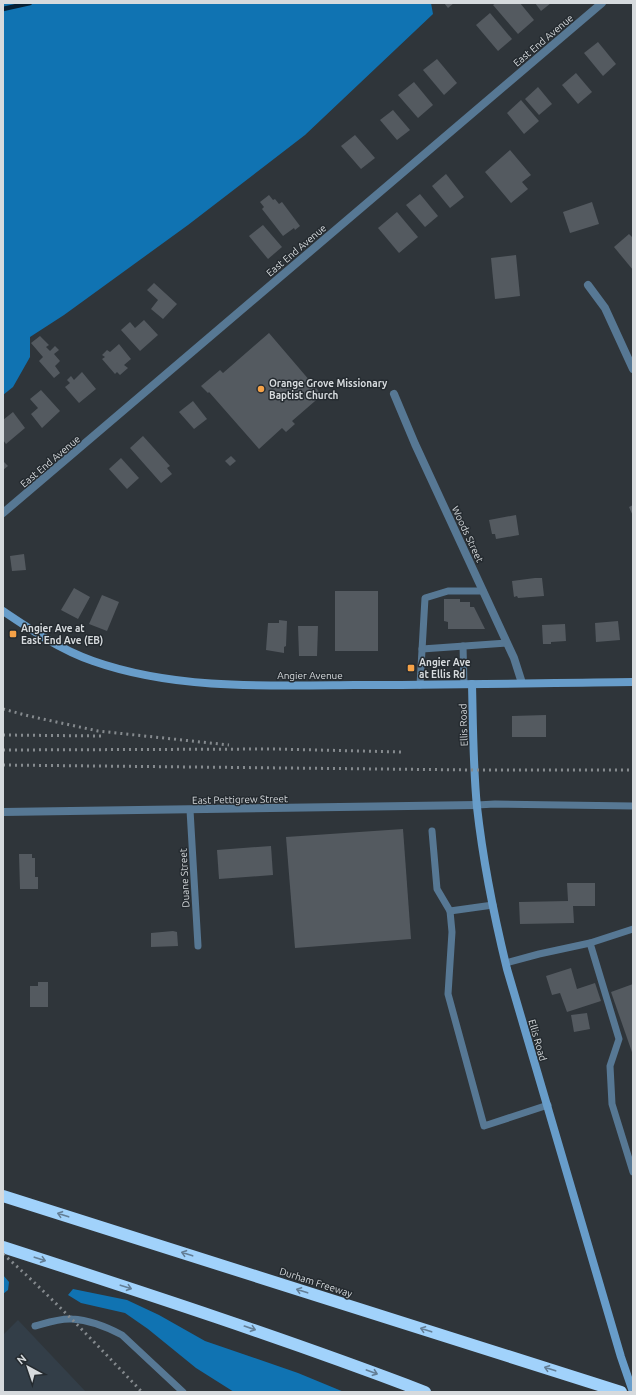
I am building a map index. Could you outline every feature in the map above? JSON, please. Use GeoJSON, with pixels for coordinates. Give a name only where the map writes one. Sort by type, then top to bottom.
{"type":"FeatureCollection","features":[{"type":"Feature","properties":{"kind":"highway","name":"Durham Freeway"},"geometry":{"type":"LineString","coordinates":[[3,1196],[621,1392]]}},
{"type":"Feature","properties":{"kind":"highway"},"geometry":{"type":"LineString","coordinates":[[3,1247],[293,1343],[425,1392]]}},
{"type":"Feature","properties":{"kind":"main road","name":"Angier Avenue"},"geometry":{"type":"LineString","coordinates":[[3,611],[30,630],[67,650],[93,661],[123,670],[176,681],[251,685],[420,685],[633,682]]}},
{"type":"Feature","properties":{"kind":"main road","name":"Ellis Road"},"geometry":{"type":"LineString","coordinates":[[468,684],[477,805],[493,905],[506,963],[632,1392]]}},
{"type":"Feature","properties":{"kind":"street","name":"East End Avenue"},"geometry":{"type":"LineString","coordinates":[[3,513],[602,3]]}},
{"type":"Feature","properties":{"kind":"street"},"geometry":{"type":"LineString","coordinates":[[588,285],[605,308],[633,369]]}},
{"type":"Feature","properties":{"kind":"street","name":"Woods Street"},"geometry":{"type":"LineString","coordinates":[[394,394],[415,444],[507,642],[522,683]]}},
{"type":"Feature","properties":{"kind":"street","name":"East Pettigrew Street"},"geometry":{"type":"LineString","coordinates":[[3,812],[477,805]]}},
{"type":"Feature","properties":{"kind":"lane"},"geometry":{"type":"LineString","coordinates":[[420,685],[425,598],[448,591],[483,591]]}},
{"type":"Feature","properties":{"kind":"lane"},"geometry":{"type":"LineString","coordinates":[[422,649],[507,642]]}},
{"type":"Feature","properties":{"kind":"lane"},"geometry":{"type":"LineString","coordinates":[[463,646],[468,684]]}},
{"type":"Feature","properties":{"kind":"lane"},"geometry":{"type":"LineString","coordinates":[[477,805],[633,806]]}},
{"type":"Feature","properties":{"kind":"lane","name":"Duane Street"},"geometry":{"type":"LineString","coordinates":[[190,810],[198,946]]}},
{"type":"Feature","properties":{"kind":"lane"},"geometry":{"type":"LineString","coordinates":[[432,831],[437,889],[450,911],[452,932],[448,994],[484,1126],[548,1104]]}},
{"type":"Feature","properties":{"kind":"lane"},"geometry":{"type":"LineString","coordinates":[[450,911],[493,905]]}},
{"type":"Feature","properties":{"kind":"lane"},"geometry":{"type":"LineString","coordinates":[[506,963],[590,943],[633,929]]}},
{"type":"Feature","properties":{"kind":"lane"},"geometry":{"type":"LineString","coordinates":[[590,943],[619,1039],[610,1066],[612,1104],[633,1172]]}},
{"type":"Feature","properties":{"kind":"lane"},"geometry":{"type":"LineString","coordinates":[[35,1326],[71,1319],[110,1328],[122,1335],[183,1392]]}},
{"type":"Feature","properties":{"kind":"shaded area"},"geometry":{"type":"Polygon","coordinates":[[[3,3],[431,3],[433,14],[305,135],[188,225],[64,315],[30,337],[30,357],[13,387],[3,395],[3,3]]]}},
{"type":"Feature","properties":{"kind":"shaded area"},"geometry":{"type":"Polygon","coordinates":[[[3,1275],[9,1282],[8,1290],[3,1294],[3,1275]]]}},
{"type":"Feature","properties":{"kind":"shaded area"},"geometry":{"type":"Polygon","coordinates":[[[73,1289],[127,1300],[159,1315],[205,1341],[298,1373],[344,1392],[234,1392],[196,1368],[148,1329],[125,1313],[81,1303],[68,1295],[73,1289]]]}},
{"type":"Feature","properties":{"kind":"shaded area"},"geometry":{"type":"Polygon","coordinates":[[[18,1320],[86,1392],[3,1392],[3,1335],[18,1320]]]}},
{"type":"Feature","properties":{"kind":"building"},"geometry":{"type":"Polygon","coordinates":[[[444,3],[454,3],[448,8],[444,3]]]}},
{"type":"Feature","properties":{"kind":"building"},"geometry":{"type":"Polygon","coordinates":[[[496,3],[520,3],[534,20],[518,34],[493,5],[496,3]]]}},
{"type":"Feature","properties":{"kind":"building"},"geometry":{"type":"Polygon","coordinates":[[[535,3],[551,3],[541,11],[535,3]]]}},
{"type":"Feature","properties":{"kind":"building"},"geometry":{"type":"Polygon","coordinates":[[[490,13],[512,39],[498,51],[476,25],[490,13]]]}},
{"type":"Feature","properties":{"kind":"building"},"geometry":{"type":"Polygon","coordinates":[[[598,42],[616,64],[603,76],[584,53],[598,42]]]}},
{"type":"Feature","properties":{"kind":"building"},"geometry":{"type":"Polygon","coordinates":[[[437,59],[457,83],[444,95],[423,70],[437,59]]]}},
{"type":"Feature","properties":{"kind":"building"},"geometry":{"type":"Polygon","coordinates":[[[576,73],[592,92],[578,104],[562,85],[576,73]]]}},
{"type":"Feature","properties":{"kind":"building"},"geometry":{"type":"Polygon","coordinates":[[[414,82],[433,105],[418,118],[398,95],[414,82]]]}},
{"type":"Feature","properties":{"kind":"building"},"geometry":{"type":"Polygon","coordinates":[[[538,87],[552,104],[539,115],[525,99],[538,87]]]}},
{"type":"Feature","properties":{"kind":"building"},"geometry":{"type":"Polygon","coordinates":[[[521,100],[539,121],[524,134],[507,113],[521,100]]]}},
{"type":"Feature","properties":{"kind":"building"},"geometry":{"type":"Polygon","coordinates":[[[393,110],[410,130],[397,140],[380,120],[393,110]]]}},
{"type":"Feature","properties":{"kind":"building"},"geometry":{"type":"Polygon","coordinates":[[[355,135],[375,158],[361,169],[341,146],[355,135]]]}},
{"type":"Feature","properties":{"kind":"building"},"geometry":{"type":"Polygon","coordinates":[[[510,150],[531,175],[522,182],[528,189],[511,203],[485,172],[510,150]]]}},
{"type":"Feature","properties":{"kind":"building"},"geometry":{"type":"Polygon","coordinates":[[[446,174],[464,197],[450,208],[432,186],[446,174]]]}},
{"type":"Feature","properties":{"kind":"building"},"geometry":{"type":"Polygon","coordinates":[[[420,194],[438,216],[425,227],[406,205],[420,194]]]}},
{"type":"Feature","properties":{"kind":"building"},"geometry":{"type":"Polygon","coordinates":[[[269,195],[279,204],[282,202],[300,226],[295,230],[294,228],[283,236],[262,209],[264,207],[260,202],[269,195]]]}},
{"type":"Feature","properties":{"kind":"building"},"geometry":{"type":"Polygon","coordinates":[[[592,202],[599,224],[570,233],[563,212],[592,202]]]}},
{"type":"Feature","properties":{"kind":"building"},"geometry":{"type":"Polygon","coordinates":[[[397,212],[418,237],[399,253],[378,228],[397,212]]]}},
{"type":"Feature","properties":{"kind":"building"},"geometry":{"type":"Polygon","coordinates":[[[263,225],[282,247],[268,259],[249,236],[263,225]]]}},
{"type":"Feature","properties":{"kind":"building"},"geometry":{"type":"Polygon","coordinates":[[[629,234],[633,238],[633,270],[614,247],[629,234]]]}},
{"type":"Feature","properties":{"kind":"building"},"geometry":{"type":"Polygon","coordinates":[[[516,255],[520,296],[495,299],[491,258],[516,255]]]}},
{"type":"Feature","properties":{"kind":"building"},"geometry":{"type":"Polygon","coordinates":[[[154,283],[177,304],[163,319],[151,309],[158,300],[147,290],[154,283]]]}},
{"type":"Feature","properties":{"kind":"building"},"geometry":{"type":"Polygon","coordinates":[[[144,320],[158,335],[140,351],[121,330],[130,322],[135,328],[144,320]]]}},
{"type":"Feature","properties":{"kind":"building","name":"Orange Grove Missionary Baptist Church"},"geometry":{"type":"Polygon","coordinates":[[[269,333],[322,395],[292,421],[295,424],[286,432],[282,428],[259,449],[209,392],[208,393],[201,386],[220,370],[223,373],[269,333]]]}},
{"type":"Feature","properties":{"kind":"building"},"geometry":{"type":"Polygon","coordinates":[[[40,336],[49,345],[46,347],[50,351],[55,346],[59,350],[54,354],[60,361],[55,366],[60,373],[54,378],[39,361],[43,357],[31,343],[40,336]]]}},
{"type":"Feature","properties":{"kind":"building"},"geometry":{"type":"Polygon","coordinates":[[[119,344],[131,359],[124,365],[128,368],[120,375],[117,372],[115,374],[102,359],[105,357],[102,355],[107,350],[110,352],[119,344]]]}},
{"type":"Feature","properties":{"kind":"building"},"geometry":{"type":"Polygon","coordinates":[[[82,372],[96,389],[79,403],[65,387],[70,383],[67,380],[71,376],[74,380],[82,372]]]}},
{"type":"Feature","properties":{"kind":"building"},"geometry":{"type":"Polygon","coordinates":[[[41,390],[60,411],[42,428],[31,414],[38,408],[30,399],[41,390]]]}},
{"type":"Feature","properties":{"kind":"building"},"geometry":{"type":"Polygon","coordinates":[[[193,401],[207,419],[194,429],[179,412],[193,401]]]}},
{"type":"Feature","properties":{"kind":"building"},"geometry":{"type":"Polygon","coordinates":[[[13,412],[25,428],[6,444],[3,440],[3,420],[13,412]]]}},
{"type":"Feature","properties":{"kind":"building"},"geometry":{"type":"Polygon","coordinates":[[[143,436],[170,466],[167,468],[172,474],[161,483],[130,448],[143,436]]]}},
{"type":"Feature","properties":{"kind":"building"},"geometry":{"type":"Polygon","coordinates":[[[231,456],[236,461],[230,466],[225,461],[231,456]]]}},
{"type":"Feature","properties":{"kind":"building"},"geometry":{"type":"Polygon","coordinates":[[[121,458],[139,478],[127,489],[109,469],[121,458]]]}},
{"type":"Feature","properties":{"kind":"building"},"geometry":{"type":"Polygon","coordinates":[[[3,461],[8,466],[3,470],[3,461]]]}},
{"type":"Feature","properties":{"kind":"building"},"geometry":{"type":"Polygon","coordinates":[[[633,505],[633,516],[629,507],[633,505]]]}},
{"type":"Feature","properties":{"kind":"building"},"geometry":{"type":"Polygon","coordinates":[[[516,515],[519,535],[496,539],[495,534],[492,534],[489,520],[516,515]]]}},
{"type":"Feature","properties":{"kind":"building"},"geometry":{"type":"Polygon","coordinates":[[[24,554],[26,570],[12,571],[10,556],[24,554]]]}},
{"type":"Feature","properties":{"kind":"building"},"geometry":{"type":"Polygon","coordinates":[[[542,578],[544,596],[514,597],[512,581],[542,578]]]}},
{"type":"Feature","properties":{"kind":"building"},"geometry":{"type":"Polygon","coordinates":[[[74,588],[90,597],[78,619],[61,610],[74,588]]]}},
{"type":"Feature","properties":{"kind":"building"},"geometry":{"type":"Polygon","coordinates":[[[335,591],[378,591],[378,651],[335,651],[335,591]]]}},
{"type":"Feature","properties":{"kind":"building"},"geometry":{"type":"Polygon","coordinates":[[[102,595],[119,602],[107,631],[89,624],[102,595]]]}},
{"type":"Feature","properties":{"kind":"building"},"geometry":{"type":"Polygon","coordinates":[[[444,599],[460,599],[460,602],[470,602],[470,607],[474,607],[485,629],[448,629],[448,622],[444,621],[444,599]]]}},
{"type":"Feature","properties":{"kind":"building"},"geometry":{"type":"Polygon","coordinates":[[[279,620],[287,621],[286,646],[284,647],[284,653],[266,650],[268,623],[279,623],[279,620]]]}},
{"type":"Feature","properties":{"kind":"building"},"geometry":{"type":"Polygon","coordinates":[[[618,621],[620,640],[596,642],[595,623],[618,621]]]}},
{"type":"Feature","properties":{"kind":"building"},"geometry":{"type":"Polygon","coordinates":[[[565,624],[566,641],[543,644],[542,625],[565,624]]]}},
{"type":"Feature","properties":{"kind":"building"},"geometry":{"type":"Polygon","coordinates":[[[298,626],[318,626],[317,656],[299,656],[298,626]]]}},
{"type":"Feature","properties":{"kind":"building"},"geometry":{"type":"Polygon","coordinates":[[[546,715],[546,737],[512,737],[512,716],[546,715]]]}},
{"type":"Feature","properties":{"kind":"building"},"geometry":{"type":"Polygon","coordinates":[[[403,829],[411,939],[295,948],[286,837],[403,829]]]}},
{"type":"Feature","properties":{"kind":"building"},"geometry":{"type":"Polygon","coordinates":[[[271,846],[273,875],[219,879],[217,850],[271,846]]]}},
{"type":"Feature","properties":{"kind":"building"},"geometry":{"type":"Polygon","coordinates":[[[19,854],[32,854],[32,858],[35,858],[35,877],[38,877],[38,889],[20,889],[19,854]]]}},
{"type":"Feature","properties":{"kind":"building"},"geometry":{"type":"Polygon","coordinates":[[[567,883],[595,883],[595,906],[573,906],[574,923],[520,924],[519,902],[568,901],[567,883]]]}},
{"type":"Feature","properties":{"kind":"building"},"geometry":{"type":"Polygon","coordinates":[[[177,932],[178,946],[151,947],[151,933],[177,932]]]}},
{"type":"Feature","properties":{"kind":"building"},"geometry":{"type":"Polygon","coordinates":[[[571,968],[577,989],[595,983],[601,1001],[567,1012],[560,993],[552,995],[546,976],[571,968]]]}},
{"type":"Feature","properties":{"kind":"building"},"geometry":{"type":"Polygon","coordinates":[[[38,982],[48,982],[48,1007],[30,1007],[30,986],[38,986],[38,982]]]}},
{"type":"Feature","properties":{"kind":"building"},"geometry":{"type":"Polygon","coordinates":[[[633,984],[633,1055],[611,992],[633,984]]]}},
{"type":"Feature","properties":{"kind":"building"},"geometry":{"type":"Polygon","coordinates":[[[587,1013],[590,1029],[574,1032],[571,1015],[587,1013]]]}},
{"type":"Feature","properties":{"kind":"waterway"},"geometry":{"type":"LineString","coordinates":[[3,9],[30,3]]}},
{"type":"Feature","properties":{"kind":"railway"},"geometry":{"type":"LineString","coordinates":[[3,709],[98,731],[229,745]]}},
{"type":"Feature","properties":{"kind":"railway"},"geometry":{"type":"LineString","coordinates":[[3,735],[102,736]]}},
{"type":"Feature","properties":{"kind":"railway"},"geometry":{"type":"LineString","coordinates":[[3,750],[275,749],[402,752]]}},
{"type":"Feature","properties":{"kind":"railway"},"geometry":{"type":"LineString","coordinates":[[3,765],[475,770],[633,770]]}},
{"type":"Feature","properties":{"kind":"railway"},"geometry":{"type":"LineString","coordinates":[[3,1254],[57,1304],[142,1392]]}},
{"type":"Feature","properties":{"kind":"place","name":"Orange Grove Missionary Baptist Church"},"geometry":{"type":"Point","coordinates":[261,389]}},
{"type":"Feature","properties":{"kind":"place","name":"Angier Ave at East End Ave (EB)"},"geometry":{"type":"Point","coordinates":[13,634]}},
{"type":"Feature","properties":{"kind":"place","name":"Angier Ave at Ellis Rd"},"geometry":{"type":"Point","coordinates":[411,668]}}]}
